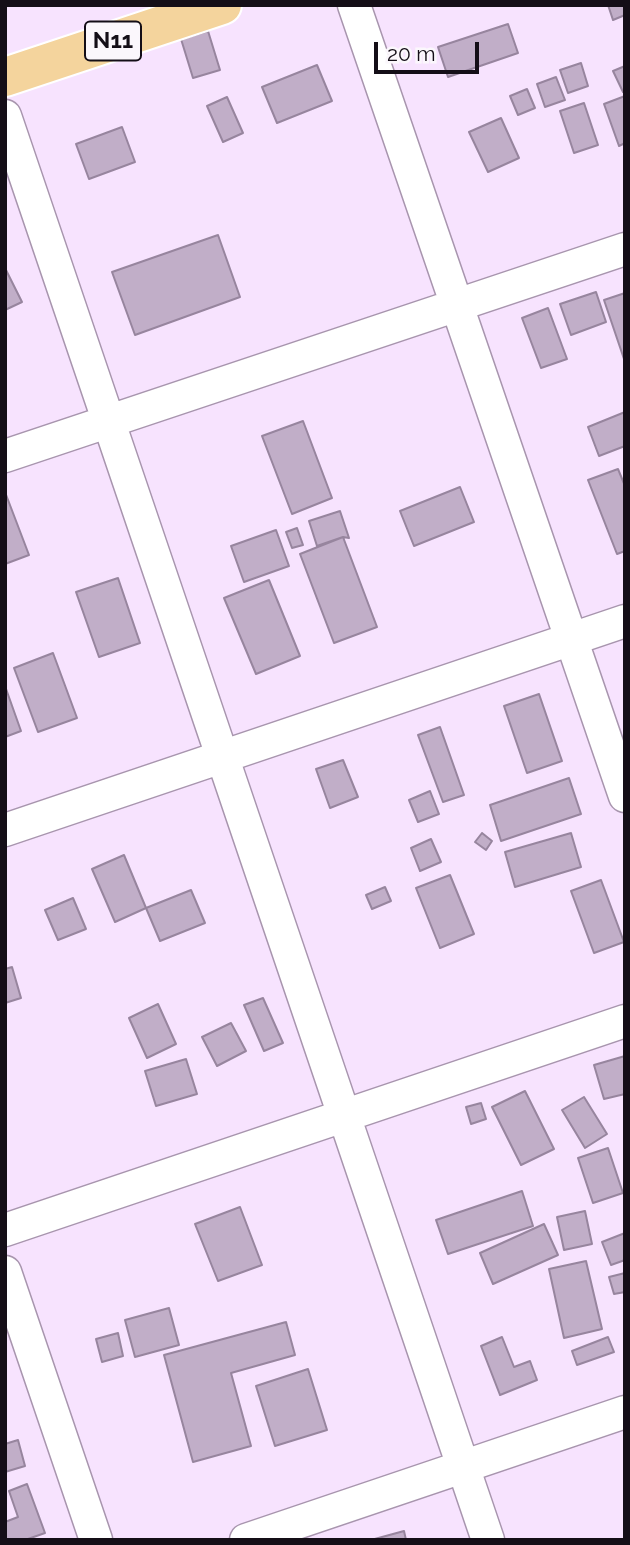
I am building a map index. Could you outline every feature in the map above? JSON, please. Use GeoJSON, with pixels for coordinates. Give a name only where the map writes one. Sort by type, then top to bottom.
{"type":"FeatureCollection","features":[{"type":"Feature","properties":{"kind":"main road","name":"N11"},"geometry":{"type":"LineString","coordinates":[[5,78],[222,5]]}},
{"type":"Feature","properties":{"kind":"street"},"geometry":{"type":"LineString","coordinates":[[355,5],[625,796]]}},
{"type":"Feature","properties":{"kind":"street"},"geometry":{"type":"LineString","coordinates":[[5,116],[488,1540]]}},
{"type":"Feature","properties":{"kind":"street"},"geometry":{"type":"LineString","coordinates":[[5,456],[625,249]]}},
{"type":"Feature","properties":{"kind":"street"},"geometry":{"type":"LineString","coordinates":[[5,830],[625,621]]}},
{"type":"Feature","properties":{"kind":"street"},"geometry":{"type":"LineString","coordinates":[[5,1230],[625,1021]]}},
{"type":"Feature","properties":{"kind":"street"},"geometry":{"type":"LineString","coordinates":[[5,1272],[96,1540]]}},
{"type":"Feature","properties":{"kind":"street"},"geometry":{"type":"LineString","coordinates":[[246,1540],[625,1412]]}},
{"type":"Feature","properties":{"kind":"building"},"geometry":{"type":"Polygon","coordinates":[[[608,5],[625,5],[625,15],[613,20],[608,5]]]}},
{"type":"Feature","properties":{"kind":"building"},"geometry":{"type":"Polygon","coordinates":[[[508,24],[518,53],[448,77],[438,47],[508,24]]]}},
{"type":"Feature","properties":{"kind":"building"},"geometry":{"type":"Polygon","coordinates":[[[208,31],[220,70],[193,78],[181,39],[208,31]]]}},
{"type":"Feature","properties":{"kind":"building"},"geometry":{"type":"Polygon","coordinates":[[[581,63],[588,86],[568,93],[560,70],[581,63]]]}},
{"type":"Feature","properties":{"kind":"building"},"geometry":{"type":"Polygon","coordinates":[[[317,65],[332,101],[277,123],[262,87],[317,65]]]}},
{"type":"Feature","properties":{"kind":"building"},"geometry":{"type":"Polygon","coordinates":[[[625,66],[625,91],[623,92],[613,71],[625,66]]]}},
{"type":"Feature","properties":{"kind":"building"},"geometry":{"type":"Polygon","coordinates":[[[556,77],[565,100],[545,107],[537,84],[556,77]]]}},
{"type":"Feature","properties":{"kind":"building"},"geometry":{"type":"Polygon","coordinates":[[[527,89],[535,108],[518,115],[510,96],[527,89]]]}},
{"type":"Feature","properties":{"kind":"building"},"geometry":{"type":"Polygon","coordinates":[[[625,96],[625,143],[619,146],[604,104],[625,96]]]}},
{"type":"Feature","properties":{"kind":"building"},"geometry":{"type":"Polygon","coordinates":[[[227,97],[243,133],[223,142],[207,106],[227,97]]]}},
{"type":"Feature","properties":{"kind":"building"},"geometry":{"type":"Polygon","coordinates":[[[584,103],[598,145],[574,153],[560,111],[584,103]]]}},
{"type":"Feature","properties":{"kind":"building"},"geometry":{"type":"Polygon","coordinates":[[[501,118],[519,158],[488,172],[469,132],[501,118]]]}},
{"type":"Feature","properties":{"kind":"building"},"geometry":{"type":"Polygon","coordinates":[[[122,127],[135,162],[89,179],[76,144],[122,127]]]}},
{"type":"Feature","properties":{"kind":"building"},"geometry":{"type":"Polygon","coordinates":[[[218,235],[240,297],[135,335],[112,272],[218,235]]]}},
{"type":"Feature","properties":{"kind":"building"},"geometry":{"type":"Polygon","coordinates":[[[5,268],[22,302],[5,310],[5,268]]]}},
{"type":"Feature","properties":{"kind":"building"},"geometry":{"type":"Polygon","coordinates":[[[596,292],[606,322],[571,335],[560,304],[596,292]]]}},
{"type":"Feature","properties":{"kind":"building"},"geometry":{"type":"Polygon","coordinates":[[[625,293],[625,362],[604,300],[625,293]]]}},
{"type":"Feature","properties":{"kind":"building"},"geometry":{"type":"Polygon","coordinates":[[[548,308],[567,359],[541,368],[522,318],[548,308]]]}},
{"type":"Feature","properties":{"kind":"building"},"geometry":{"type":"Polygon","coordinates":[[[625,412],[625,446],[599,456],[588,427],[625,412]]]}},
{"type":"Feature","properties":{"kind":"building"},"geometry":{"type":"Polygon","coordinates":[[[303,421],[332,498],[292,514],[262,436],[303,421]]]}},
{"type":"Feature","properties":{"kind":"building"},"geometry":{"type":"Polygon","coordinates":[[[618,469],[625,486],[625,551],[617,554],[588,480],[618,469]]]}},
{"type":"Feature","properties":{"kind":"building"},"geometry":{"type":"Polygon","coordinates":[[[460,487],[474,522],[414,546],[400,511],[460,487]]]}},
{"type":"Feature","properties":{"kind":"building"},"geometry":{"type":"Polygon","coordinates":[[[5,492],[29,555],[5,564],[5,492]]]}},
{"type":"Feature","properties":{"kind":"building"},"geometry":{"type":"Polygon","coordinates":[[[340,511],[349,538],[343,537],[317,546],[309,521],[340,511]]]}},
{"type":"Feature","properties":{"kind":"building"},"geometry":{"type":"Polygon","coordinates":[[[297,528],[303,545],[292,548],[286,532],[297,528]]]}},
{"type":"Feature","properties":{"kind":"building"},"geometry":{"type":"Polygon","coordinates":[[[276,530],[289,566],[244,582],[231,546],[276,530]]]}},
{"type":"Feature","properties":{"kind":"building"},"geometry":{"type":"Polygon","coordinates":[[[343,537],[377,627],[334,643],[300,554],[343,537]]]}},
{"type":"Feature","properties":{"kind":"building"},"geometry":{"type":"Polygon","coordinates":[[[118,578],[140,643],[99,657],[76,592],[118,578]]]}},
{"type":"Feature","properties":{"kind":"building"},"geometry":{"type":"Polygon","coordinates":[[[269,580],[300,656],[256,674],[224,598],[269,580]]]}},
{"type":"Feature","properties":{"kind":"building"},"geometry":{"type":"Polygon","coordinates":[[[53,653],[77,718],[38,732],[14,668],[53,653]]]}},
{"type":"Feature","properties":{"kind":"building"},"geometry":{"type":"Polygon","coordinates":[[[5,686],[21,731],[5,737],[5,686]]]}},
{"type":"Feature","properties":{"kind":"building"},"geometry":{"type":"Polygon","coordinates":[[[539,694],[562,761],[527,773],[504,706],[539,694]]]}},
{"type":"Feature","properties":{"kind":"building"},"geometry":{"type":"Polygon","coordinates":[[[440,727],[464,795],[443,802],[418,735],[440,727]]]}},
{"type":"Feature","properties":{"kind":"building"},"geometry":{"type":"Polygon","coordinates":[[[343,760],[358,797],[330,808],[316,769],[343,760]]]}},
{"type":"Feature","properties":{"kind":"building"},"geometry":{"type":"Polygon","coordinates":[[[569,778],[581,814],[501,841],[490,805],[569,778]]]}},
{"type":"Feature","properties":{"kind":"building"},"geometry":{"type":"Polygon","coordinates":[[[430,791],[439,814],[418,822],[409,800],[430,791]]]}},
{"type":"Feature","properties":{"kind":"building"},"geometry":{"type":"Polygon","coordinates":[[[482,833],[492,841],[486,850],[475,842],[482,833]]]}},
{"type":"Feature","properties":{"kind":"building"},"geometry":{"type":"Polygon","coordinates":[[[571,833],[581,867],[515,887],[505,852],[571,833]]]}},
{"type":"Feature","properties":{"kind":"building"},"geometry":{"type":"Polygon","coordinates":[[[431,839],[441,862],[420,871],[411,848],[431,839]]]}},
{"type":"Feature","properties":{"kind":"building"},"geometry":{"type":"Polygon","coordinates":[[[124,855],[146,908],[115,922],[92,869],[124,855]]]}},
{"type":"Feature","properties":{"kind":"building"},"geometry":{"type":"Polygon","coordinates":[[[450,875],[474,934],[440,948],[416,888],[450,875]]]}},
{"type":"Feature","properties":{"kind":"building"},"geometry":{"type":"Polygon","coordinates":[[[601,880],[624,942],[594,953],[571,891],[601,880]]]}},
{"type":"Feature","properties":{"kind":"building"},"geometry":{"type":"Polygon","coordinates":[[[385,887],[391,901],[372,909],[366,895],[385,887]]]}},
{"type":"Feature","properties":{"kind":"building"},"geometry":{"type":"Polygon","coordinates":[[[191,890],[205,923],[160,941],[146,908],[191,890]]]}},
{"type":"Feature","properties":{"kind":"building"},"geometry":{"type":"Polygon","coordinates":[[[73,898],[86,929],[58,940],[45,910],[73,898]]]}},
{"type":"Feature","properties":{"kind":"building"},"geometry":{"type":"Polygon","coordinates":[[[12,967],[21,998],[5,1003],[5,969],[12,967]]]}},
{"type":"Feature","properties":{"kind":"building"},"geometry":{"type":"Polygon","coordinates":[[[263,998],[283,1043],[264,1051],[244,1005],[263,998]]]}},
{"type":"Feature","properties":{"kind":"building"},"geometry":{"type":"Polygon","coordinates":[[[158,1004],[176,1044],[147,1058],[129,1018],[158,1004]]]}},
{"type":"Feature","properties":{"kind":"building"},"geometry":{"type":"Polygon","coordinates":[[[231,1023],[246,1051],[217,1066],[202,1037],[231,1023]]]}},
{"type":"Feature","properties":{"kind":"building"},"geometry":{"type":"Polygon","coordinates":[[[625,1056],[625,1094],[604,1099],[594,1065],[625,1056]]]}},
{"type":"Feature","properties":{"kind":"building"},"geometry":{"type":"Polygon","coordinates":[[[186,1059],[197,1094],[156,1106],[145,1071],[186,1059]]]}},
{"type":"Feature","properties":{"kind":"building"},"geometry":{"type":"Polygon","coordinates":[[[525,1091],[554,1149],[521,1165],[492,1107],[525,1091]]]}},
{"type":"Feature","properties":{"kind":"building"},"geometry":{"type":"Polygon","coordinates":[[[584,1097],[607,1134],[585,1148],[562,1110],[584,1097]]]}},
{"type":"Feature","properties":{"kind":"building"},"geometry":{"type":"Polygon","coordinates":[[[481,1103],[486,1119],[471,1124],[466,1107],[481,1103]]]}},
{"type":"Feature","properties":{"kind":"building"},"geometry":{"type":"Polygon","coordinates":[[[608,1148],[623,1193],[593,1203],[578,1158],[608,1148]]]}},
{"type":"Feature","properties":{"kind":"building"},"geometry":{"type":"Polygon","coordinates":[[[522,1191],[533,1226],[448,1254],[436,1220],[522,1191]]]}},
{"type":"Feature","properties":{"kind":"building"},"geometry":{"type":"Polygon","coordinates":[[[240,1207],[262,1265],[218,1281],[195,1224],[240,1207]]]}},
{"type":"Feature","properties":{"kind":"building"},"geometry":{"type":"Polygon","coordinates":[[[585,1211],[592,1244],[564,1250],[557,1217],[585,1211]]]}},
{"type":"Feature","properties":{"kind":"building"},"geometry":{"type":"Polygon","coordinates":[[[544,1224],[558,1255],[493,1284],[480,1253],[544,1224]]]}},
{"type":"Feature","properties":{"kind":"building"},"geometry":{"type":"Polygon","coordinates":[[[625,1233],[625,1260],[611,1265],[602,1242],[625,1233]]]}},
{"type":"Feature","properties":{"kind":"building"},"geometry":{"type":"Polygon","coordinates":[[[586,1261],[602,1329],[564,1338],[549,1269],[586,1261]]]}},
{"type":"Feature","properties":{"kind":"building"},"geometry":{"type":"Polygon","coordinates":[[[625,1273],[625,1292],[614,1294],[609,1277],[625,1273]]]}},
{"type":"Feature","properties":{"kind":"building"},"geometry":{"type":"Polygon","coordinates":[[[169,1308],[179,1345],[135,1357],[125,1320],[169,1308]]]}},
{"type":"Feature","properties":{"kind":"building"},"geometry":{"type":"Polygon","coordinates":[[[286,1322],[295,1355],[231,1373],[251,1446],[193,1462],[164,1355],[286,1322]]]}},
{"type":"Feature","properties":{"kind":"building"},"geometry":{"type":"Polygon","coordinates":[[[118,1333],[123,1356],[102,1362],[96,1339],[118,1333]]]}},
{"type":"Feature","properties":{"kind":"building"},"geometry":{"type":"Polygon","coordinates":[[[502,1337],[514,1367],[530,1361],[537,1380],[500,1395],[481,1346],[502,1337]]]}},
{"type":"Feature","properties":{"kind":"building"},"geometry":{"type":"Polygon","coordinates":[[[608,1337],[614,1352],[577,1365],[572,1351],[608,1337]]]}},
{"type":"Feature","properties":{"kind":"building"},"geometry":{"type":"Polygon","coordinates":[[[308,1369],[327,1430],[275,1446],[256,1386],[308,1369]]]}},
{"type":"Feature","properties":{"kind":"building"},"geometry":{"type":"Polygon","coordinates":[[[18,1440],[25,1466],[5,1472],[5,1444],[18,1440]]]}},
{"type":"Feature","properties":{"kind":"building"},"geometry":{"type":"Polygon","coordinates":[[[27,1484],[45,1533],[25,1540],[5,1540],[5,1522],[18,1517],[9,1491],[27,1484]]]}},
{"type":"Feature","properties":{"kind":"building"},"geometry":{"type":"Polygon","coordinates":[[[404,1531],[406,1540],[371,1540],[404,1531]]]}}]}
